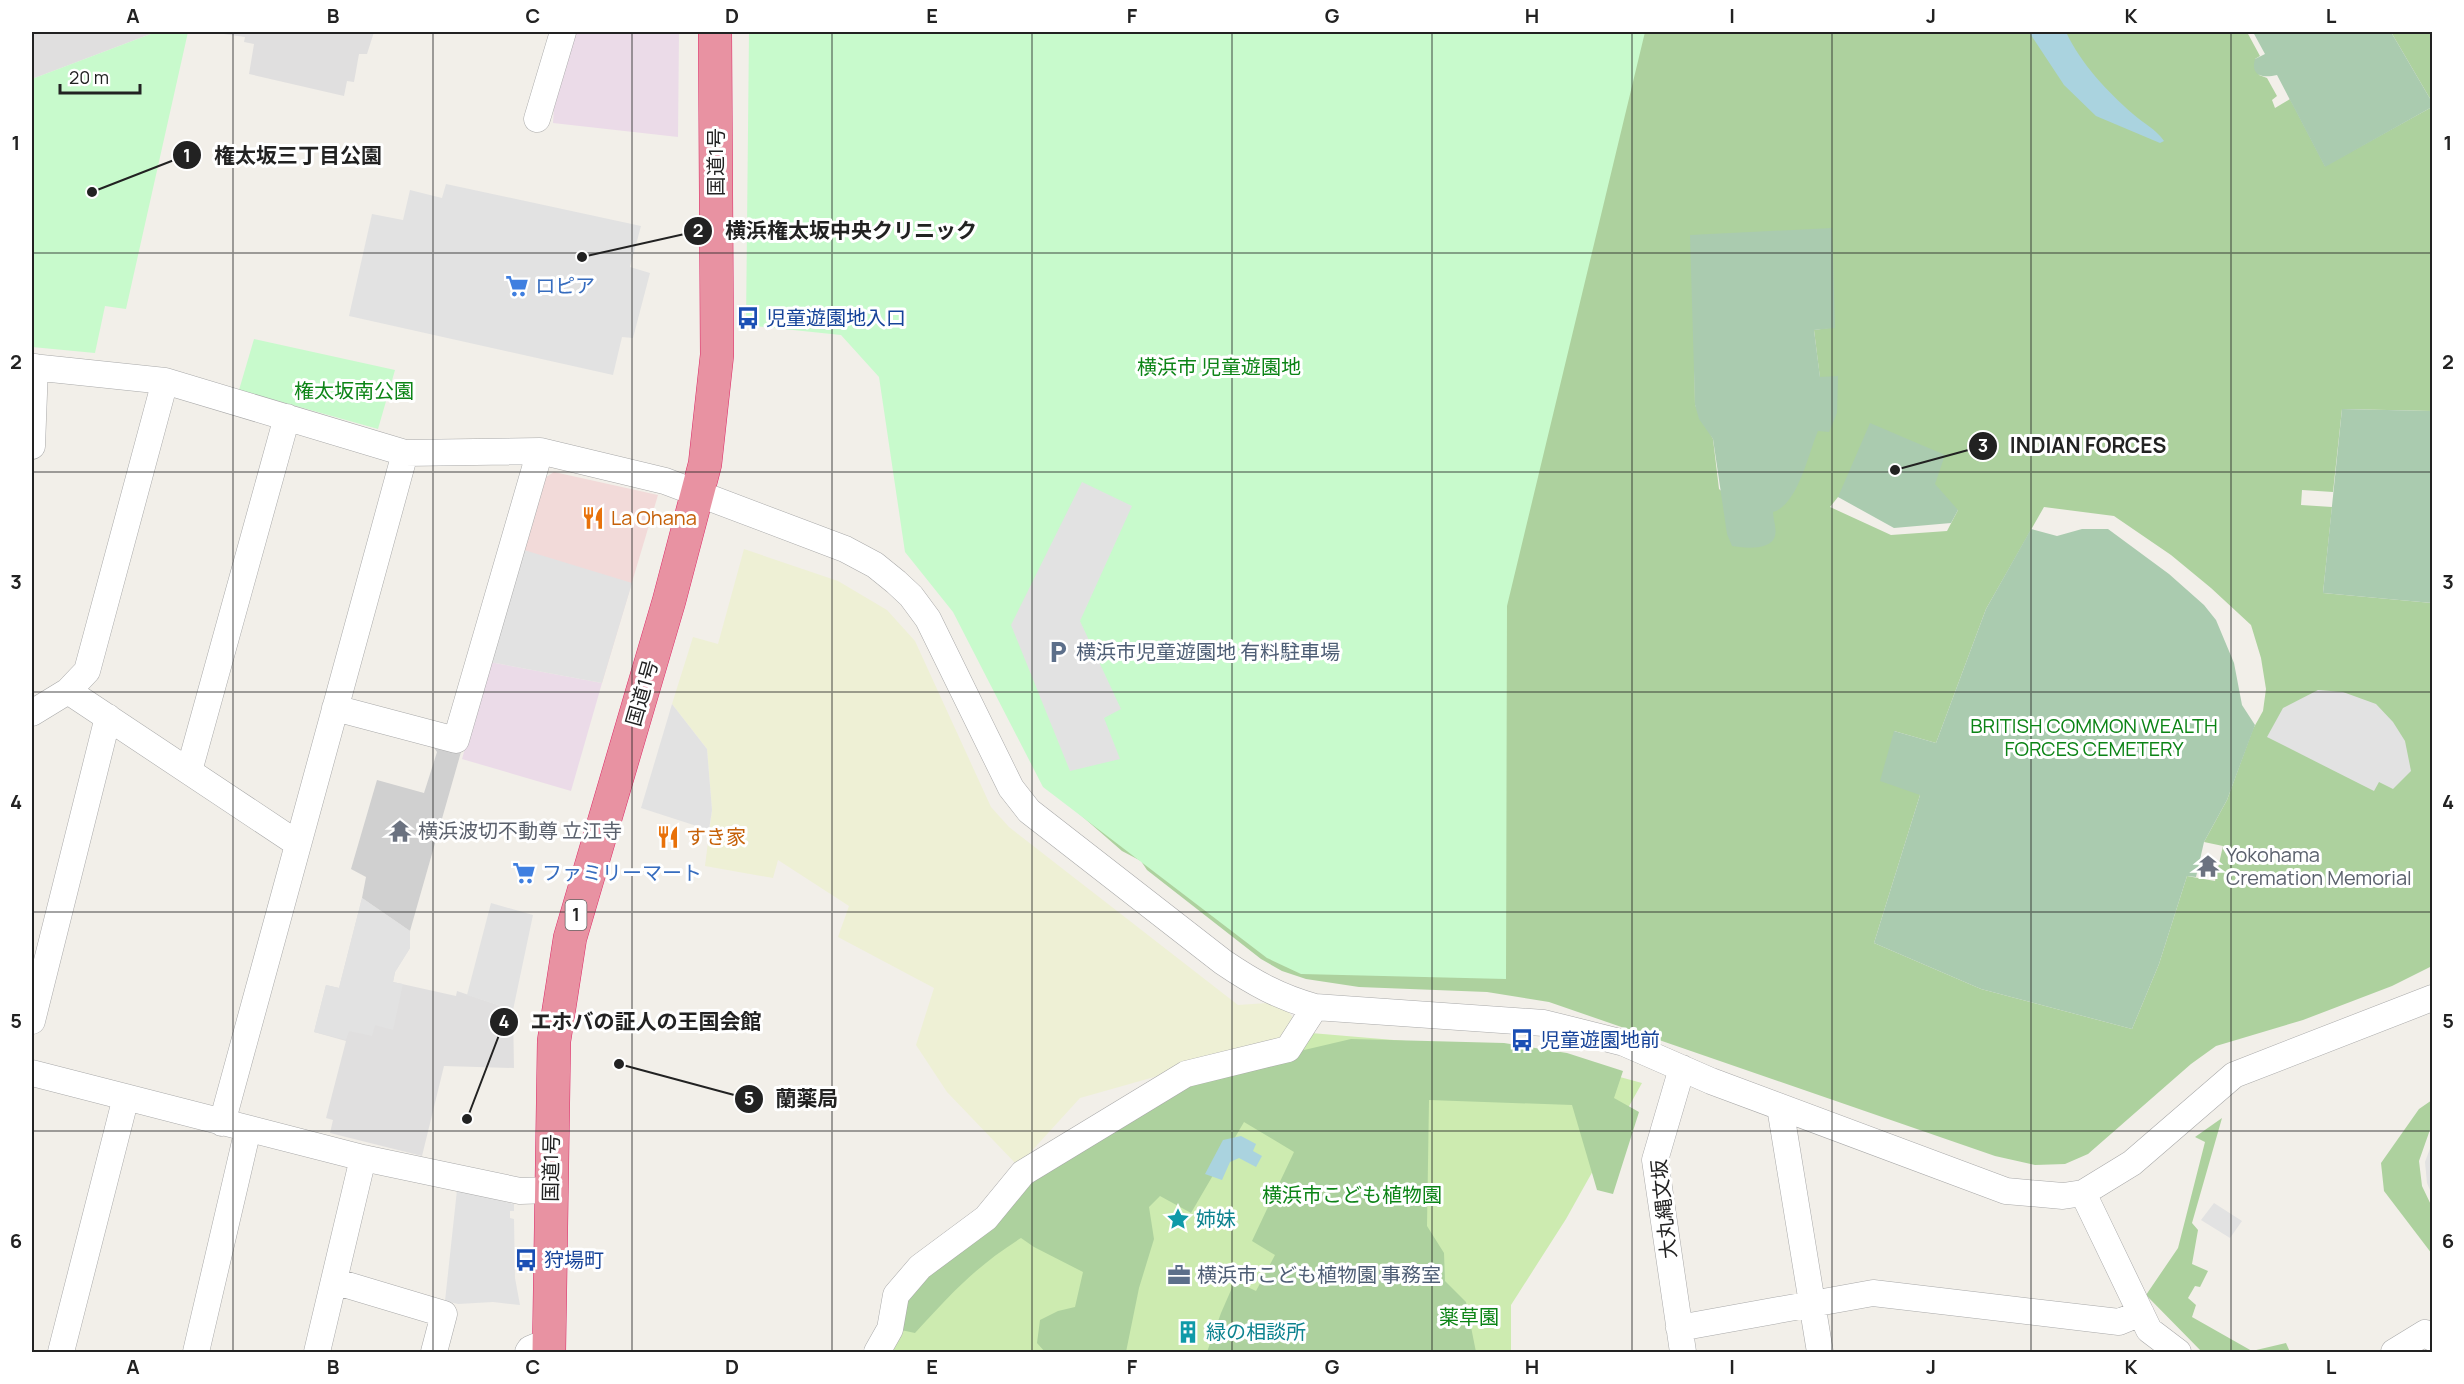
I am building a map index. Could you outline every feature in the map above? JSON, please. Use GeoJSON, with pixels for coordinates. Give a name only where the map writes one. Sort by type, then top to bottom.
{"type":"FeatureCollection","features":[{"type":"Feature","properties":{"kind":"highway","name":"国道1号"},"geometry":{"type":"LineString","coordinates":[[542,1349],[550,1190],[554,1041],[570,938],[699,494],[705,464],[717,355],[716,32]]}},
{"type":"Feature","properties":{"kind":"street"},"geometry":{"type":"LineString","coordinates":[[537,119],[563,32]]}},
{"type":"Feature","properties":{"kind":"street"},"geometry":{"type":"LineString","coordinates":[[32,446],[33,367],[165,381],[405,453],[540,451],[665,481],[845,549],[875,565],[896,582],[911,596],[928,619],[1011,788],[1029,811],[1223,962],[1253,982],[1286,999],[1316,1007],[1544,1023],[1624,1042],[1780,1107],[2006,1191],[2063,1197],[2083,1193],[2132,1163],[2234,1075],[2433,998]]}},
{"type":"Feature","properties":{"kind":"street"},"geometry":{"type":"LineString","coordinates":[[32,713],[68,691],[87,671],[165,381]]}},
{"type":"Feature","properties":{"kind":"street"},"geometry":{"type":"LineString","coordinates":[[189,771],[286,417]]}},
{"type":"Feature","properties":{"kind":"street"},"geometry":{"type":"LineString","coordinates":[[335,708],[456,740],[540,451]]}},
{"type":"Feature","properties":{"kind":"street"},"geometry":{"type":"LineString","coordinates":[[222,1123],[405,453]]}},
{"type":"Feature","properties":{"kind":"street"},"geometry":{"type":"LineString","coordinates":[[68,691],[298,843]]}},
{"type":"Feature","properties":{"kind":"street"},"geometry":{"type":"LineString","coordinates":[[32,1021],[108,717]]}},
{"type":"Feature","properties":{"kind":"street"},"geometry":{"type":"LineString","coordinates":[[878,1353],[890,1329],[896,1295],[920,1268],[986,1218],[1023,1173],[1186,1074],[1288,1049],[1316,1007]]}},
{"type":"Feature","properties":{"kind":"street","name":"大丸縄文坂"},"geometry":{"type":"LineString","coordinates":[[1682,1068],[1656,1160],[1683,1353]]}},
{"type":"Feature","properties":{"kind":"street"},"geometry":{"type":"LineString","coordinates":[[32,1073],[363,1158],[520,1191],[550,1190]]}},
{"type":"Feature","properties":{"kind":"street"},"geometry":{"type":"LineString","coordinates":[[61,1353],[126,1097]]}},
{"type":"Feature","properties":{"kind":"street"},"geometry":{"type":"LineString","coordinates":[[1780,1107],[1821,1353]]}},
{"type":"Feature","properties":{"kind":"street"},"geometry":{"type":"LineString","coordinates":[[196,1353],[248,1129]]}},
{"type":"Feature","properties":{"kind":"street"},"geometry":{"type":"LineString","coordinates":[[317,1353],[363,1158]]}},
{"type":"Feature","properties":{"kind":"street"},"geometry":{"type":"LineString","coordinates":[[2083,1193],[2149,1330],[2178,1353]]}},
{"type":"Feature","properties":{"kind":"street"},"geometry":{"type":"LineString","coordinates":[[334,1281],[444,1314],[434,1353]]}},
{"type":"Feature","properties":{"kind":"street"},"geometry":{"type":"LineString","coordinates":[[1678,1328],[1874,1293],[2119,1322],[2141,1313]]}},
{"type":"Feature","properties":{"kind":"street"},"geometry":{"type":"LineString","coordinates":[[2394,1353],[2425,1333],[2433,1338]]}},
{"type":"Feature","properties":{"kind":"shaded area"},"geometry":{"type":"Polygon","coordinates":[[[32,32],[156,32],[32,79],[32,32]]]}},
{"type":"Feature","properties":{"kind":"shaded area"},"geometry":{"type":"Polygon","coordinates":[[[210,32],[374,32],[367,54],[359,54],[354,82],[347,81],[344,96],[249,74],[254,44],[244,42],[245,37],[210,32]]]}},
{"type":"Feature","properties":{"kind":"shaded area"},"geometry":{"type":"Polygon","coordinates":[[[573,32],[679,32],[678,137],[553,123],[555,91],[573,32]]]}},
{"type":"Feature","properties":{"kind":"shaded area"},"geometry":{"type":"Polygon","coordinates":[[[446,184],[641,226],[630,267],[650,273],[633,338],[622,337],[613,375],[349,316],[372,214],[403,220],[410,190],[442,198],[446,184]]]}},
{"type":"Feature","properties":{"kind":"shaded area"},"geometry":{"type":"Polygon","coordinates":[[[554,472],[658,495],[602,683],[524,550],[543,479],[554,472]]]}},
{"type":"Feature","properties":{"kind":"shaded area","name":"横浜市児童遊園地 有料駐車場"},"geometry":{"type":"Polygon","coordinates":[[[1082,482],[1132,506],[1080,621],[1121,709],[1104,718],[1120,759],[1070,771],[1011,625],[1082,482]]]}},
{"type":"Feature","properties":{"kind":"shaded area"},"geometry":{"type":"Polygon","coordinates":[[[524,550],[632,583],[602,683],[490,662],[524,550]]]}},
{"type":"Feature","properties":{"kind":"shaded area"},"geometry":{"type":"Polygon","coordinates":[[[490,662],[602,683],[571,791],[462,759],[490,662]]]}},
{"type":"Feature","properties":{"kind":"shaded area"},"geometry":{"type":"Polygon","coordinates":[[[2318,690],[2343,692],[2376,704],[2393,722],[2405,741],[2411,771],[2393,789],[2379,782],[2374,791],[2267,737],[2283,708],[2318,690]]]}},
{"type":"Feature","properties":{"kind":"shaded area"},"geometry":{"type":"Polygon","coordinates":[[[672,704],[707,749],[712,810],[709,830],[641,808],[672,704]]]}},
{"type":"Feature","properties":{"kind":"shaded area","name":"横浜波切不動尊 立江寺"},"geometry":{"type":"Polygon","coordinates":[[[432,745],[461,752],[410,931],[362,898],[366,877],[351,869],[377,780],[424,793],[437,752],[432,745]]]}},
{"type":"Feature","properties":{"kind":"shaded area"},"geometry":{"type":"Polygon","coordinates":[[[362,898],[410,931],[410,948],[395,972],[393,982],[456,996],[457,991],[513,1010],[514,1068],[444,1066],[422,1156],[330,1133],[333,1120],[326,1118],[346,1041],[314,1032],[326,985],[339,988],[362,898]]]}},
{"type":"Feature","properties":{"kind":"shaded area"},"geometry":{"type":"Polygon","coordinates":[[[362,898],[410,931],[410,948],[395,972],[393,982],[403,984],[393,1030],[375,1025],[372,1036],[349,1031],[346,1040],[314,1032],[326,985],[339,988],[362,898]]]}},
{"type":"Feature","properties":{"kind":"shaded area"},"geometry":{"type":"Polygon","coordinates":[[[491,903],[533,915],[513,1010],[467,995],[491,903]]]}},
{"type":"Feature","properties":{"kind":"shaded area"},"geometry":{"type":"Polygon","coordinates":[[[2432,1143],[2432,1195],[2427,1183],[2425,1162],[2432,1143]]]}},
{"type":"Feature","properties":{"kind":"shaded area"},"geometry":{"type":"Polygon","coordinates":[[[457,1190],[514,1204],[514,1211],[510,1211],[510,1218],[514,1219],[515,1278],[520,1305],[493,1302],[458,1304],[445,1301],[457,1190]]]}},
{"type":"Feature","properties":{"kind":"shaded area"},"geometry":{"type":"Polygon","coordinates":[[[2214,1203],[2242,1221],[2230,1238],[2201,1220],[2214,1203]]]}},
{"type":"Feature","properties":{"kind":"green space"},"geometry":{"type":"Polygon","coordinates":[[[156,32],[188,32],[126,309],[105,306],[95,353],[32,347],[32,79],[156,32]]]}},
{"type":"Feature","properties":{"kind":"green space","name":"横浜市 児童遊園地"},"geometry":{"type":"Polygon","coordinates":[[[749,32],[1645,32],[1507,606],[1506,979],[1301,974],[1267,958],[1043,787],[953,612],[905,552],[879,377],[841,335],[746,325],[749,32]]]}},
{"type":"Feature","properties":{"kind":"green space"},"geometry":{"type":"Polygon","coordinates":[[[1509,32],[2247,32],[2260,56],[2255,59],[2259,75],[2267,78],[2277,96],[2272,100],[2275,108],[2290,99],[2325,166],[2432,107],[2432,411],[2342,409],[2333,492],[2302,490],[2301,505],[2332,507],[2323,593],[2432,603],[2432,966],[2392,986],[2303,1020],[2216,1046],[2191,1064],[2088,1154],[2065,1164],[2035,1165],[1995,1156],[1549,1002],[1487,992],[1359,987],[1306,979],[1282,971],[1261,959],[1147,870],[1141,861],[1122,851],[1045,784],[1509,32]],[[1835,327],[1694,334],[1695,405],[1713,439],[1719,489],[1775,535],[1772,512],[1813,442],[1834,377],[1820,378],[1814,330],[1835,327]],[[1838,497],[1830,507],[1891,535],[1947,531],[1958,510],[1838,497]],[[2044,507],[1986,609],[1936,743],[1894,731],[1920,795],[1874,943],[1981,989],[2132,1029],[2159,964],[2187,876],[2215,881],[2223,846],[2204,842],[2227,800],[2253,729],[2263,711],[2266,689],[2261,658],[2251,625],[2171,555],[2114,516],[2044,507]]]}},
{"type":"Feature","properties":{"kind":"green space"},"geometry":{"type":"Polygon","coordinates":[[[2253,32],[2391,32],[2432,102],[2432,107],[2325,167],[2277,75],[2263,76],[2254,70],[2255,59],[2265,54],[2253,32]]]}},
{"type":"Feature","properties":{"kind":"green space"},"geometry":{"type":"Polygon","coordinates":[[[2391,32],[2432,32],[2432,102],[2391,32]]]}},
{"type":"Feature","properties":{"kind":"green space"},"geometry":{"type":"Polygon","coordinates":[[[1832,228],[1835,328],[1814,330],[1820,377],[1838,376],[1837,413],[1829,432],[1818,431],[1801,478],[1789,500],[1773,512],[1775,536],[1772,541],[1756,547],[1732,546],[1727,534],[1713,439],[1699,419],[1695,405],[1690,235],[1832,228]]]}},
{"type":"Feature","properties":{"kind":"green space","name":"権太坂南公園"},"geometry":{"type":"Polygon","coordinates":[[[254,339],[395,370],[378,429],[239,390],[254,339]]]}},
{"type":"Feature","properties":{"kind":"green space"},"geometry":{"type":"Polygon","coordinates":[[[2342,409],[2432,411],[2432,603],[2323,593],[2342,409]]]}},
{"type":"Feature","properties":{"kind":"green space"},"geometry":{"type":"Polygon","coordinates":[[[1870,423],[1945,455],[1935,484],[1958,510],[1951,523],[1894,528],[1838,497],[1870,423]]]}},
{"type":"Feature","properties":{"kind":"green space","name":"BRITISH COMMON WEALTH FORCES CEMETERY"},"geometry":{"type":"Polygon","coordinates":[[[2031,529],[2057,536],[2082,529],[2108,529],[2169,574],[2204,605],[2216,620],[2234,663],[2242,705],[2255,725],[2227,800],[2204,842],[2196,877],[2187,876],[2159,964],[2132,1029],[1981,989],[1874,943],[1920,795],[1880,781],[1894,731],[1936,743],[1986,609],[2031,529]]]}},
{"type":"Feature","properties":{"kind":"green space"},"geometry":{"type":"Polygon","coordinates":[[[744,549],[838,581],[887,610],[915,641],[991,807],[1009,827],[1238,1005],[1267,1003],[1289,1012],[1293,1018],[1278,1042],[1080,1098],[1018,1166],[947,1092],[916,1045],[934,988],[838,937],[849,906],[778,860],[773,878],[705,866],[712,810],[707,749],[672,704],[693,637],[718,644],[744,549]]]}},
{"type":"Feature","properties":{"kind":"green space","name":"横浜市こども植物園"},"geometry":{"type":"Polygon","coordinates":[[[1311,1033],[1524,1051],[1642,1083],[1566,1219],[1511,1305],[1511,1352],[891,1352],[901,1297],[1311,1033]]]}},
{"type":"Feature","properties":{"kind":"green space","name":"横浜市こども植物園"},"geometry":{"type":"Polygon","coordinates":[[[1351,1039],[1504,1043],[1567,1053],[1623,1071],[1614,1098],[1639,1112],[1613,1194],[1597,1190],[1572,1105],[1429,1100],[1427,1226],[1444,1253],[1445,1281],[1466,1302],[1476,1352],[1207,1352],[1235,1281],[1256,1291],[1275,1255],[1252,1241],[1294,1152],[1244,1122],[1191,1213],[1160,1196],[1149,1207],[1154,1239],[1139,1288],[1126,1352],[1045,1352],[1037,1343],[1040,1320],[1058,1311],[1075,1307],[1083,1272],[1021,1238],[977,1270],[915,1333],[901,1330],[904,1298],[1027,1175],[1189,1077],[1351,1039]]]}},
{"type":"Feature","properties":{"kind":"green space"},"geometry":{"type":"Polygon","coordinates":[[[2432,1100],[2432,1124],[2419,1161],[2422,1186],[2432,1207],[2432,1254],[2384,1191],[2381,1163],[2419,1109],[2432,1100]]]}},
{"type":"Feature","properties":{"kind":"green space"},"geometry":{"type":"Polygon","coordinates":[[[2222,1118],[2192,1223],[2198,1230],[2192,1264],[2208,1271],[2200,1287],[2195,1286],[2188,1298],[2196,1305],[2192,1317],[2252,1351],[2286,1343],[2290,1352],[2202,1352],[2146,1295],[2178,1248],[2205,1142],[2195,1137],[2222,1118]]]}},
{"type":"Feature","properties":{"kind":"water"},"geometry":{"type":"Polygon","coordinates":[[[2029,32],[2066,32],[2079,55],[2104,86],[2164,141],[2160,143],[2096,116],[2064,85],[2029,32]]]}},
{"type":"Feature","properties":{"kind":"water"},"geometry":{"type":"Polygon","coordinates":[[[1241,1136],[1256,1144],[1253,1151],[1262,1156],[1256,1167],[1239,1158],[1230,1162],[1222,1180],[1205,1174],[1223,1140],[1241,1136]]]}},
{"type":"Feature","properties":{"kind":"place","name":"権太坂三丁目公園"},"geometry":{"type":"Point","coordinates":[92,192]}},
{"type":"Feature","properties":{"kind":"place","name":"横浜権太坂中央クリニック"},"geometry":{"type":"Point","coordinates":[582,257]}},
{"type":"Feature","properties":{"kind":"place","name":"ロピア"},"geometry":{"type":"Point","coordinates":[517,286]}},
{"type":"Feature","properties":{"kind":"place","name":"児童遊園地入口"},"geometry":{"type":"Point","coordinates":[748,318]}},
{"type":"Feature","properties":{"kind":"place","name":"INDIAN FORCES"},"geometry":{"type":"Point","coordinates":[1895,470]}},
{"type":"Feature","properties":{"kind":"place","name":"La Ohana"},"geometry":{"type":"Point","coordinates":[593,518]}},
{"type":"Feature","properties":{"kind":"place","name":"横浜市児童遊園地 有料駐車場"},"geometry":{"type":"Point","coordinates":[1058,652]}},
{"type":"Feature","properties":{"kind":"place","name":"横浜波切不動尊 立江寺"},"geometry":{"type":"Point","coordinates":[400,831]}},
{"type":"Feature","properties":{"kind":"place","name":"すき家"},"geometry":{"type":"Point","coordinates":[668,837]}},
{"type":"Feature","properties":{"kind":"place","name":"Yokohama Cremation Memorial"},"geometry":{"type":"Point","coordinates":[2208,866]}},
{"type":"Feature","properties":{"kind":"place","name":"ファミリーマート"},"geometry":{"type":"Point","coordinates":[524,873]}},
{"type":"Feature","properties":{"kind":"place","name":"児童遊園地前"},"geometry":{"type":"Point","coordinates":[1522,1040]}},
{"type":"Feature","properties":{"kind":"place","name":"蘭薬局"},"geometry":{"type":"Point","coordinates":[619,1064]}},
{"type":"Feature","properties":{"kind":"place","name":"エホバの証人の王国会館"},"geometry":{"type":"Point","coordinates":[467,1119]}},
{"type":"Feature","properties":{"kind":"place","name":"姉妹"},"geometry":{"type":"Point","coordinates":[1178,1219]}},
{"type":"Feature","properties":{"kind":"place","name":"狩場町"},"geometry":{"type":"Point","coordinates":[526,1260]}},
{"type":"Feature","properties":{"kind":"place","name":"横浜市こども植物園 事務室"},"geometry":{"type":"Point","coordinates":[1179,1275]}},
{"type":"Feature","properties":{"kind":"place","name":"緑の相談所"},"geometry":{"type":"Point","coordinates":[1188,1332]}},
{"type":"Feature","properties":{"kind":"park label","name":"薬草園"},"geometry":{"type":"Point","coordinates":[1469,1317]}}]}
